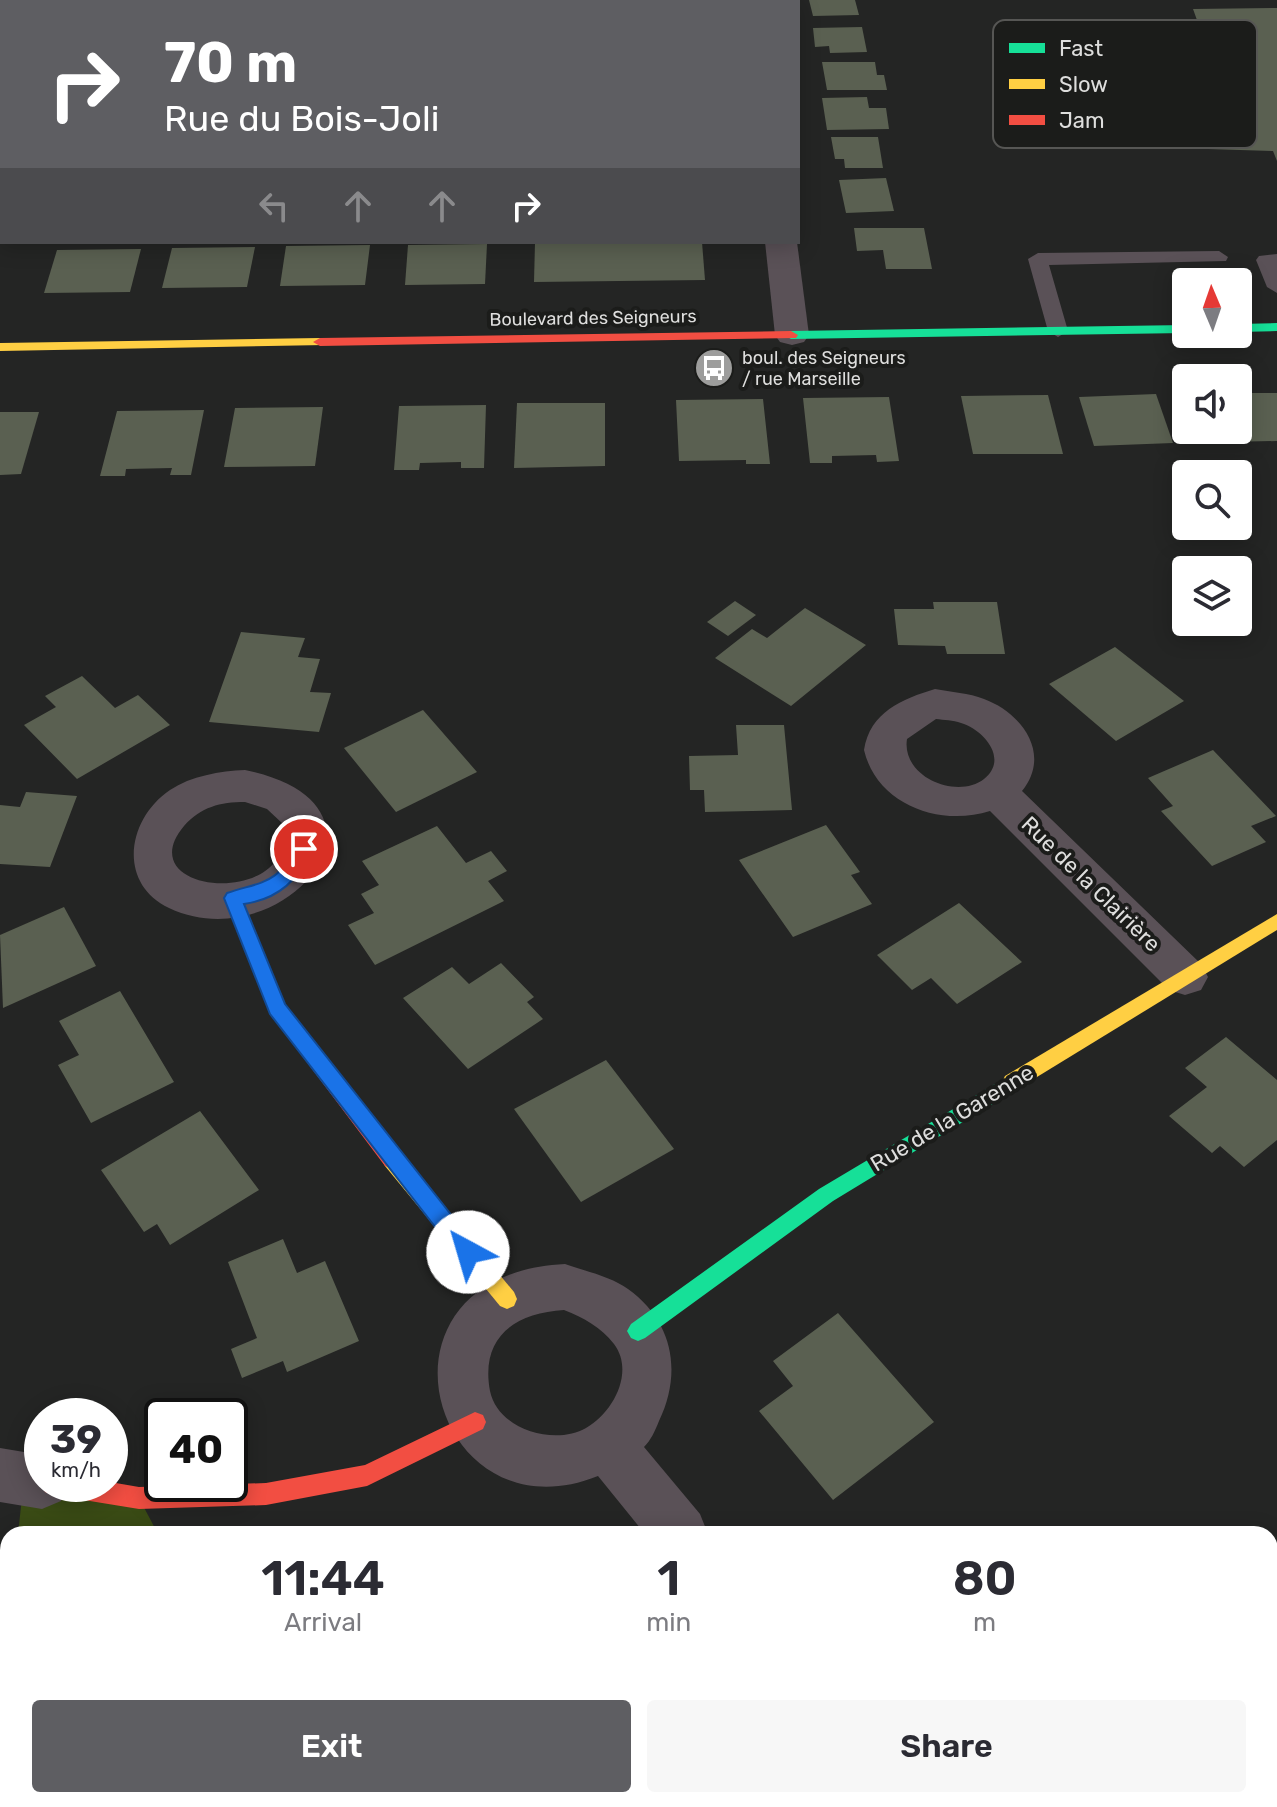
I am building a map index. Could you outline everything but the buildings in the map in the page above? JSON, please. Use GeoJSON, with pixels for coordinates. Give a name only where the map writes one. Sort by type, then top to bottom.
{"type":"FeatureCollection","features":[{"type":"Feature","properties":{"kind":"street"},"geometry":{"type":"LineString","coordinates":[[781,244],[792,335]]}},
{"type":"Feature","properties":{"kind":"street"},"geometry":{"type":"LineString","coordinates":[[1252,328],[1277,327]]}},
{"type":"Feature","properties":{"kind":"street","name":"Boulevard des Seigneurs"},"geometry":{"type":"LineString","coordinates":[[0,347],[1172,329]]}},
{"type":"Feature","properties":{"kind":"street","name":"Rue de la Clairière"},"geometry":{"type":"LineString","coordinates":[[996,791],[1185,977]]}},
{"type":"Feature","properties":{"kind":"street"},"geometry":{"type":"LineString","coordinates":[[233,898],[277,1008],[390,1157],[507,1299]]}},
{"type":"Feature","properties":{"kind":"street","name":"Rue de la Garenne"},"geometry":{"type":"LineString","coordinates":[[638,1331],[826,1195],[1185,977],[1272,931]]}},
{"type":"Feature","properties":{"kind":"street"},"geometry":{"type":"LineString","coordinates":[[565,1287],[594,1293],[619,1308],[638,1331],[647,1354],[649,1380],[642,1405],[628,1427],[608,1446],[580,1459],[550,1463],[521,1457],[494,1444],[475,1422],[464,1397],[461,1368],[469,1342],[484,1318],[507,1299],[535,1288],[565,1287]]}},
{"type":"Feature","properties":{"kind":"street"},"geometry":{"type":"LineString","coordinates":[[128,1496],[266,1494],[367,1475],[475,1422]]}},
{"type":"Feature","properties":{"kind":"street"},"geometry":{"type":"LineString","coordinates":[[608,1446],[673,1526]]}},
{"type":"Feature","properties":{"kind":"street"},"geometry":{"type":"LineString","coordinates":[[0,1475],[24,1479]]}},
{"type":"Feature","properties":{"kind":"lane"},"geometry":{"type":"LineString","coordinates":[[1058,331],[1038,259],[1219,257]]}},
{"type":"Feature","properties":{"kind":"lane"},"geometry":{"type":"LineString","coordinates":[[1277,260],[1266,260],[1277,287]]}},
{"type":"Feature","properties":{"kind":"green space"},"geometry":{"type":"Polygon","coordinates":[[[24,1479],[24,1502],[128,1502],[128,1496],[139,1498],[154,1526],[19,1526],[24,1479]]]}},
{"type":"Feature","properties":{"kind":"traffic: fast"},"geometry":{"type":"LineString","coordinates":[[1252,328],[1277,327]]}},
{"type":"Feature","properties":{"kind":"traffic: fast"},"geometry":{"type":"LineString","coordinates":[[791,335],[1172,329]]}},
{"type":"Feature","properties":{"kind":"traffic: fast"},"geometry":{"type":"LineString","coordinates":[[638,1331],[826,1195],[1012,1082]]}},
{"type":"Feature","properties":{"kind":"traffic: slow"},"geometry":{"type":"LineString","coordinates":[[0,347],[320,342]]}},
{"type":"Feature","properties":{"kind":"traffic: slow"},"geometry":{"type":"LineString","coordinates":[[1012,1082],[1277,921]]}},
{"type":"Feature","properties":{"kind":"traffic: slow"},"geometry":{"type":"LineString","coordinates":[[392,1160],[507,1299]]}},
{"type":"Feature","properties":{"kind":"traffic: jam"},"geometry":{"type":"LineString","coordinates":[[320,342],[791,335]]}},
{"type":"Feature","properties":{"kind":"traffic: jam"},"geometry":{"type":"LineString","coordinates":[[233,898],[277,1008],[392,1160]]}},
{"type":"Feature","properties":{"kind":"traffic: jam"},"geometry":{"type":"LineString","coordinates":[[128,1496],[266,1494],[367,1475],[475,1422]]}},
{"type":"Feature","properties":{"kind":"place","name":"boul. des Seigneurs / rue Marseille"},"geometry":{"type":"Point","coordinates":[714,368]}},
{"type":"Feature","properties":{"kind":"route"},"geometry":{"type":"LineString","coordinates":[[304,849],[296,867],[280,883],[259,895],[233,898],[277,1008],[390,1157],[468,1252]]}}]}
